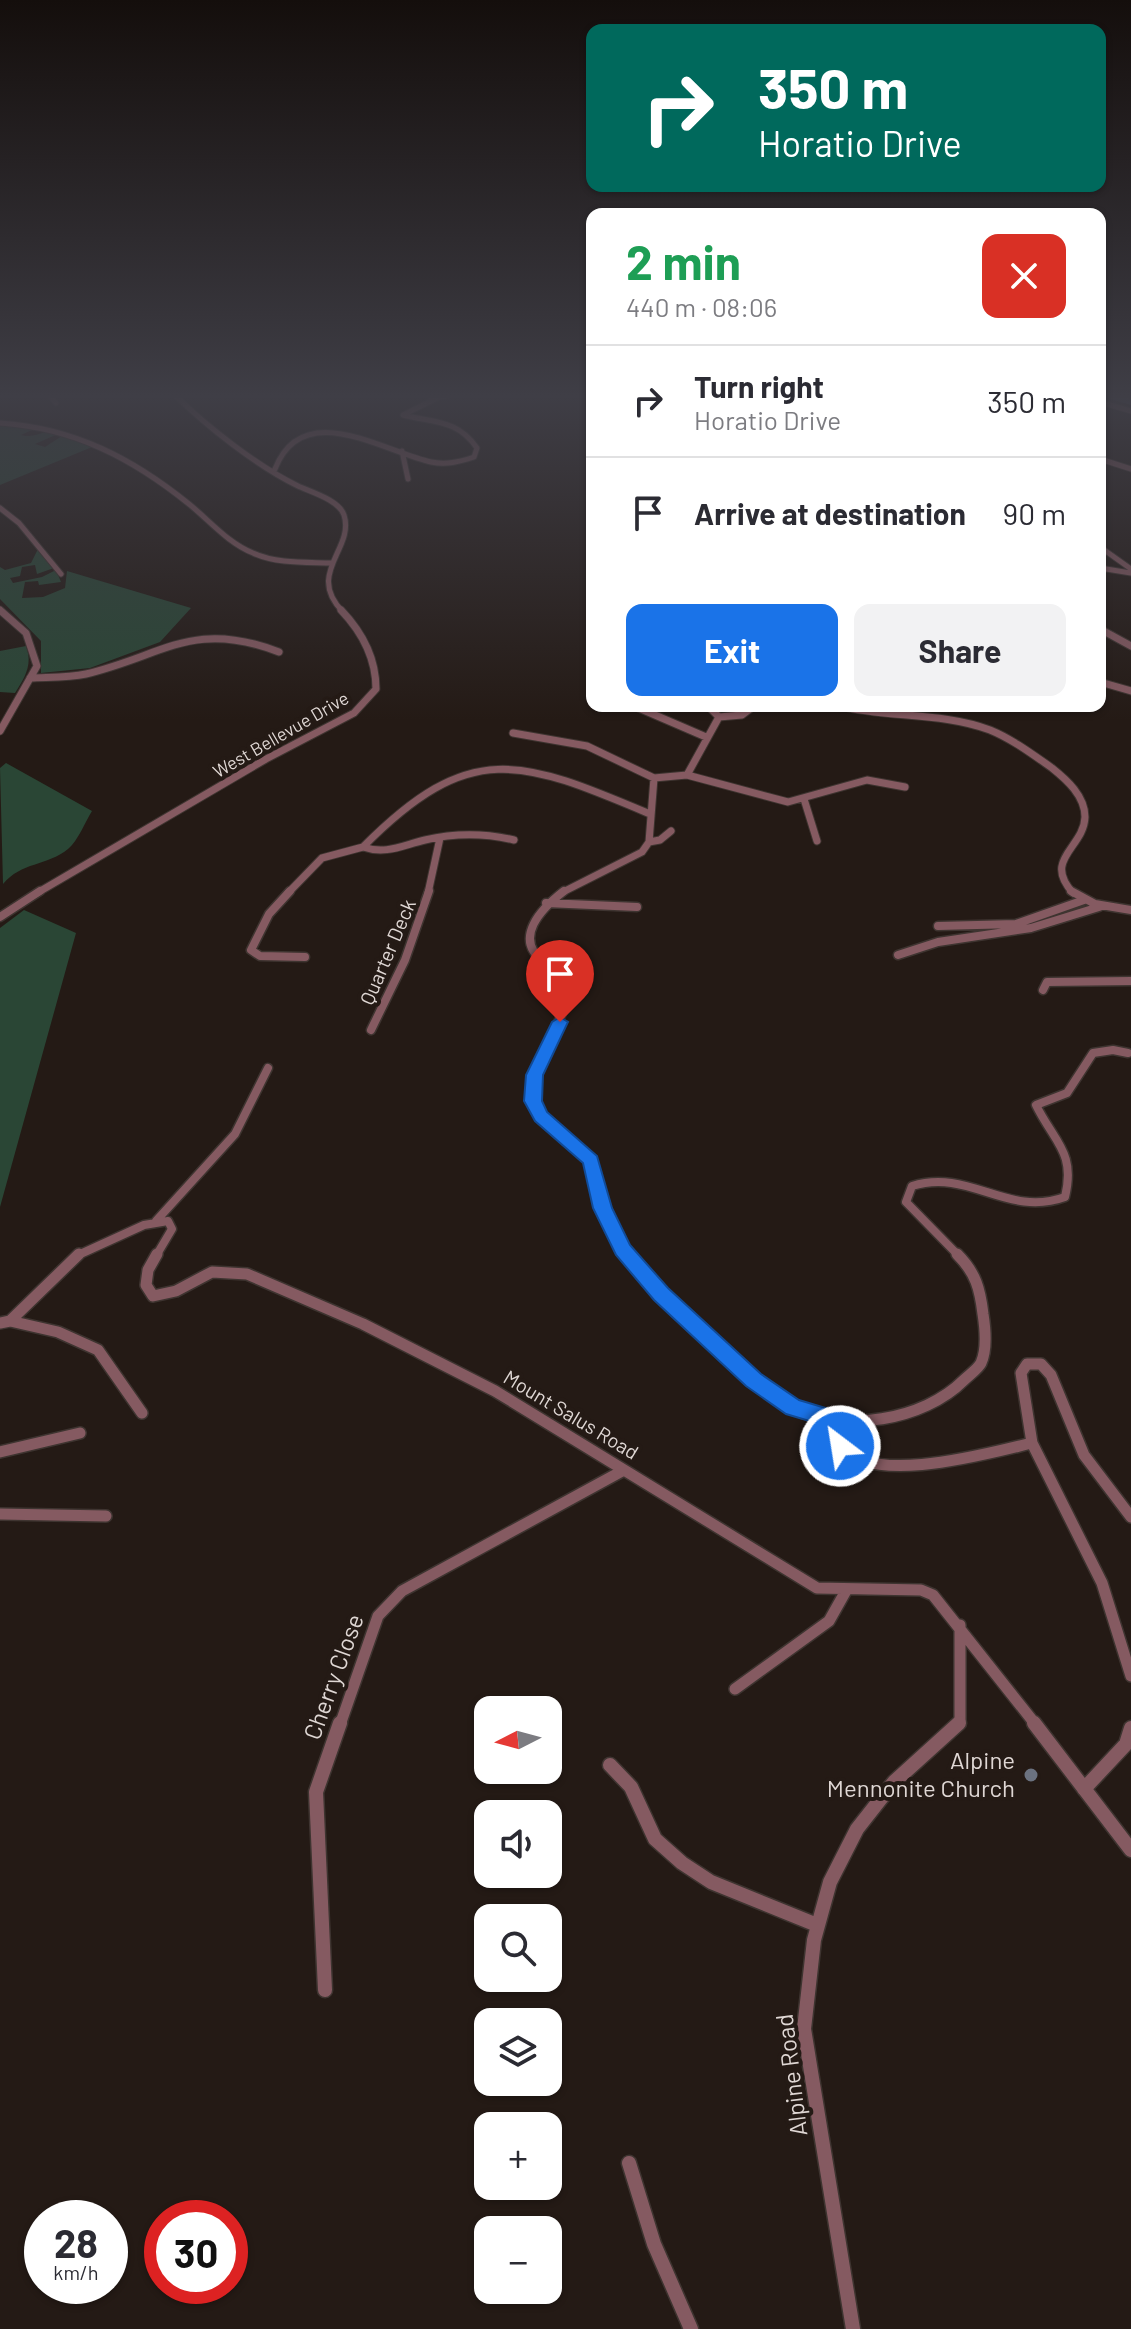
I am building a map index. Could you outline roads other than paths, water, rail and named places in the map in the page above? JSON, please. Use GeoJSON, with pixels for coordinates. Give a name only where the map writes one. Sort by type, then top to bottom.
{"type":"FeatureCollection","features":[{"type":"Feature","properties":{"kind":"street"},"geometry":{"type":"LineString","coordinates":[[189,503],[253,553],[332,563]]}},
{"type":"Feature","properties":{"kind":"street","name":"West Bellevue Drive"},"geometry":{"type":"LineString","coordinates":[[0,917],[84,863],[354,713],[376,689],[376,677],[362,632],[332,601],[328,569],[345,531],[344,514],[332,503]]}},
{"type":"Feature","properties":{"kind":"street"},"geometry":{"type":"LineString","coordinates":[[0,508],[19,523],[61,574]]}},
{"type":"Feature","properties":{"kind":"street"},"geometry":{"type":"LineString","coordinates":[[1106,552],[1131,571]]}},
{"type":"Feature","properties":{"kind":"street"},"geometry":{"type":"LineString","coordinates":[[1106,569],[1131,571]]}},
{"type":"Feature","properties":{"kind":"street"},"geometry":{"type":"LineString","coordinates":[[0,610],[26,633],[37,666],[0,731]]}},
{"type":"Feature","properties":{"kind":"street"},"geometry":{"type":"LineString","coordinates":[[1106,632],[1131,646]]}},
{"type":"Feature","properties":{"kind":"street"},"geometry":{"type":"LineString","coordinates":[[30,678],[89,673],[158,645],[185,640],[239,639],[279,652]]}},
{"type":"Feature","properties":{"kind":"street"},"geometry":{"type":"LineString","coordinates":[[1106,684],[1131,691]]}},
{"type":"Feature","properties":{"kind":"street"},"geometry":{"type":"LineString","coordinates":[[648,712],[706,737]]}},
{"type":"Feature","properties":{"kind":"street"},"geometry":{"type":"LineString","coordinates":[[714,712],[719,717],[746,712]]}},
{"type":"Feature","properties":{"kind":"street"},"geometry":{"type":"LineString","coordinates":[[867,712],[974,723],[1011,737],[1074,788],[1082,803],[1085,822],[1063,860],[1062,878],[1084,900],[1099,907],[1131,910]]}},
{"type":"Feature","properties":{"kind":"street"},"geometry":{"type":"LineString","coordinates":[[687,775],[719,717]]}},
{"type":"Feature","properties":{"kind":"street"},"geometry":{"type":"LineString","coordinates":[[513,733],[587,746],[654,778],[687,775],[780,801],[804,799],[867,780],[905,787]]}},
{"type":"Feature","properties":{"kind":"street"},"geometry":{"type":"LineString","coordinates":[[305,957],[260,956],[251,950],[271,911],[289,891],[310,878],[322,858],[363,847],[391,814],[428,788],[469,771],[490,767],[564,779],[650,814]]}},
{"type":"Feature","properties":{"kind":"street"},"geometry":{"type":"LineString","coordinates":[[654,778],[649,842],[642,852],[560,892],[546,903],[531,931],[537,956],[571,981],[573,988],[535,1075],[533,1101],[541,1116],[591,1160],[602,1208],[623,1250],[661,1294],[754,1380],[793,1408],[831,1418],[867,1421],[918,1410],[956,1388],[981,1363],[985,1328],[980,1286],[969,1266],[906,1202],[912,1186],[928,1178],[951,1179],[1024,1206],[1049,1206],[1065,1197],[1071,1166],[1068,1150],[1036,1105],[1067,1093],[1085,1058],[1102,1050],[1128,1053]]}},
{"type":"Feature","properties":{"kind":"street"},"geometry":{"type":"LineString","coordinates":[[804,799],[817,841]]}},
{"type":"Feature","properties":{"kind":"street"},"geometry":{"type":"LineString","coordinates":[[649,842],[660,840],[671,831]]}},
{"type":"Feature","properties":{"kind":"street"},"geometry":{"type":"LineString","coordinates":[[363,847],[381,854],[440,838],[492,833],[514,840]]}},
{"type":"Feature","properties":{"kind":"street","name":"Quarter Deck"},"geometry":{"type":"LineString","coordinates":[[371,1030],[404,967],[426,910],[440,838]]}},
{"type":"Feature","properties":{"kind":"street"},"geometry":{"type":"LineString","coordinates":[[938,926],[1016,924],[1084,900]]}},
{"type":"Feature","properties":{"kind":"street"},"geometry":{"type":"LineString","coordinates":[[546,903],[637,907]]}},
{"type":"Feature","properties":{"kind":"street"},"geometry":{"type":"LineString","coordinates":[[898,955],[914,947],[1009,933],[1099,907]]}},
{"type":"Feature","properties":{"kind":"street"},"geometry":{"type":"LineString","coordinates":[[1043,990],[1047,982],[1131,981]]}},
{"type":"Feature","properties":{"kind":"street"},"geometry":{"type":"LineString","coordinates":[[0,1331],[60,1269],[82,1252],[156,1221],[240,1133],[258,1099],[268,1068]]}},
{"type":"Feature","properties":{"kind":"street","name":"Mount Salus Road"},"geometry":{"type":"LineString","coordinates":[[156,1221],[168,1221],[172,1229],[148,1270],[146,1285],[153,1296],[176,1291],[212,1272],[247,1274],[363,1324],[495,1391],[817,1588],[921,1590],[933,1595],[960,1625],[1131,1850]]}},
{"type":"Feature","properties":{"kind":"street"},"geometry":{"type":"LineString","coordinates":[[9,1322],[58,1332],[98,1350],[142,1413]]}},
{"type":"Feature","properties":{"kind":"street"},"geometry":{"type":"LineString","coordinates":[[1131,1517],[1084,1455],[1051,1375],[1041,1364],[1027,1364],[1021,1373],[1032,1443],[1102,1583],[1131,1676]]}},
{"type":"Feature","properties":{"kind":"street"},"geometry":{"type":"LineString","coordinates":[[831,1418],[840,1446],[851,1455],[889,1463],[948,1460],[1032,1443]]}},
{"type":"Feature","properties":{"kind":"street"},"geometry":{"type":"LineString","coordinates":[[0,1452],[80,1433]]}},
{"type":"Feature","properties":{"kind":"street","name":"Cherry Close"},"geometry":{"type":"LineString","coordinates":[[325,1990],[316,1792],[378,1616],[402,1591],[444,1565],[624,1470]]}},
{"type":"Feature","properties":{"kind":"street"},"geometry":{"type":"LineString","coordinates":[[0,1514],[106,1516]]}},
{"type":"Feature","properties":{"kind":"street"},"geometry":{"type":"LineString","coordinates":[[735,1689],[829,1621],[847,1589]]}},
{"type":"Feature","properties":{"kind":"street","name":"Alpine Road"},"geometry":{"type":"LineString","coordinates":[[853,2329],[804,2029],[806,1982],[821,1903],[844,1848],[875,1803],[960,1722],[960,1625]]}},
{"type":"Feature","properties":{"kind":"street"},"geometry":{"type":"LineString","coordinates":[[1084,1789],[1126,1744],[1131,1728]]}},
{"type":"Feature","properties":{"kind":"street"},"geometry":{"type":"LineString","coordinates":[[610,1765],[631,1787],[655,1839],[682,1863],[711,1882],[817,1925]]}},
{"type":"Feature","properties":{"kind":"street"},"geometry":{"type":"LineString","coordinates":[[629,2163],[654,2244],[691,2329]]}},
{"type":"Feature","properties":{"kind":"place","name":"Alpine Mennonite Church"},"geometry":{"type":"Point","coordinates":[1031,1775]}}]}
